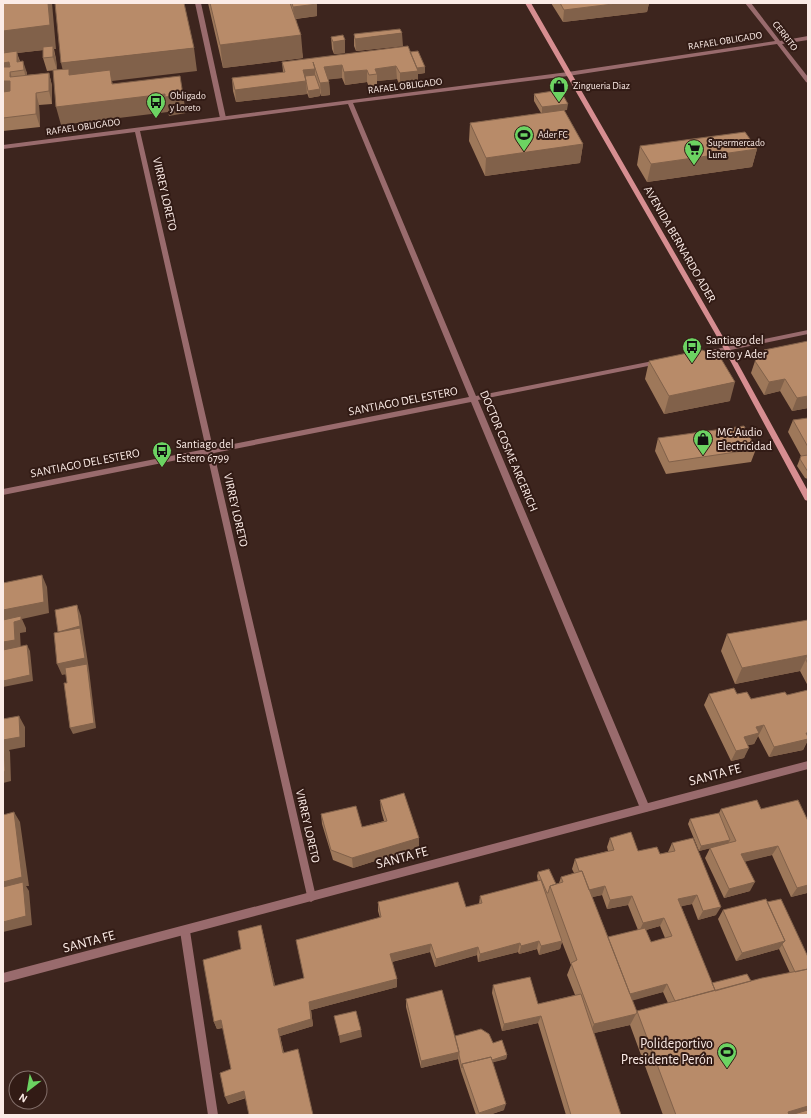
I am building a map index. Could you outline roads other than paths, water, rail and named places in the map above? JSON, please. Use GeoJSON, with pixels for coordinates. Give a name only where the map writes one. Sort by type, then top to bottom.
{"type":"FeatureCollection","features":[{"type":"Feature","properties":{"kind":"main road","name":"AVENIDA BERNARDO ADER"},"geometry":{"type":"LineString","coordinates":[[528,3],[727,349],[808,498]]}},
{"type":"Feature","properties":{"kind":"street"},"geometry":{"type":"LineString","coordinates":[[198,3],[223,118]]}},
{"type":"Feature","properties":{"kind":"street","name":"CERRITO"},"geometry":{"type":"LineString","coordinates":[[748,3],[808,81]]}},
{"type":"Feature","properties":{"kind":"street","name":"RAFAEL OBLIGADO"},"geometry":{"type":"LineString","coordinates":[[3,147],[568,74],[808,38]]}},
{"type":"Feature","properties":{"kind":"street","name":"DOCTOR COSME ARGERICH"},"geometry":{"type":"LineString","coordinates":[[350,103],[645,808]]}},
{"type":"Feature","properties":{"kind":"street","name":"VIRREY LORETO"},"geometry":{"type":"LineString","coordinates":[[137,129],[311,897]]}},
{"type":"Feature","properties":{"kind":"street"},"geometry":{"type":"LineString","coordinates":[[686,357],[808,332]]}},
{"type":"Feature","properties":{"kind":"street","name":"SANTIAGO DEL ESTERO"},"geometry":{"type":"LineString","coordinates":[[3,492],[663,361]]}},
{"type":"Feature","properties":{"kind":"street","name":"SANTA FE"},"geometry":{"type":"LineString","coordinates":[[3,978],[808,765]]}},
{"type":"Feature","properties":{"kind":"street"},"geometry":{"type":"LineString","coordinates":[[185,931],[213,1115]]}},
{"type":"Feature","properties":{"kind":"place","name":"Zingueria Diaz"},"geometry":{"type":"Point","coordinates":[559,103]}},
{"type":"Feature","properties":{"kind":"place","name":"Obligado y Loreto"},"geometry":{"type":"Point","coordinates":[156,119]}},
{"type":"Feature","properties":{"kind":"place","name":"Ader FC"},"geometry":{"type":"Point","coordinates":[524,152]}},
{"type":"Feature","properties":{"kind":"place","name":"Supermercado Luna"},"geometry":{"type":"Point","coordinates":[694,166]}},
{"type":"Feature","properties":{"kind":"place","name":"Santiago del Estero y Ader"},"geometry":{"type":"Point","coordinates":[692,364]}},
{"type":"Feature","properties":{"kind":"place","name":"MC Audio Electricidad"},"geometry":{"type":"Point","coordinates":[703,456]}},
{"type":"Feature","properties":{"kind":"place","name":"Santiago del Estero 6799"},"geometry":{"type":"Point","coordinates":[162,468]}},
{"type":"Feature","properties":{"kind":"place","name":"Polideportivo Presidente Perón"},"geometry":{"type":"Point","coordinates":[727,1069]}}]}
